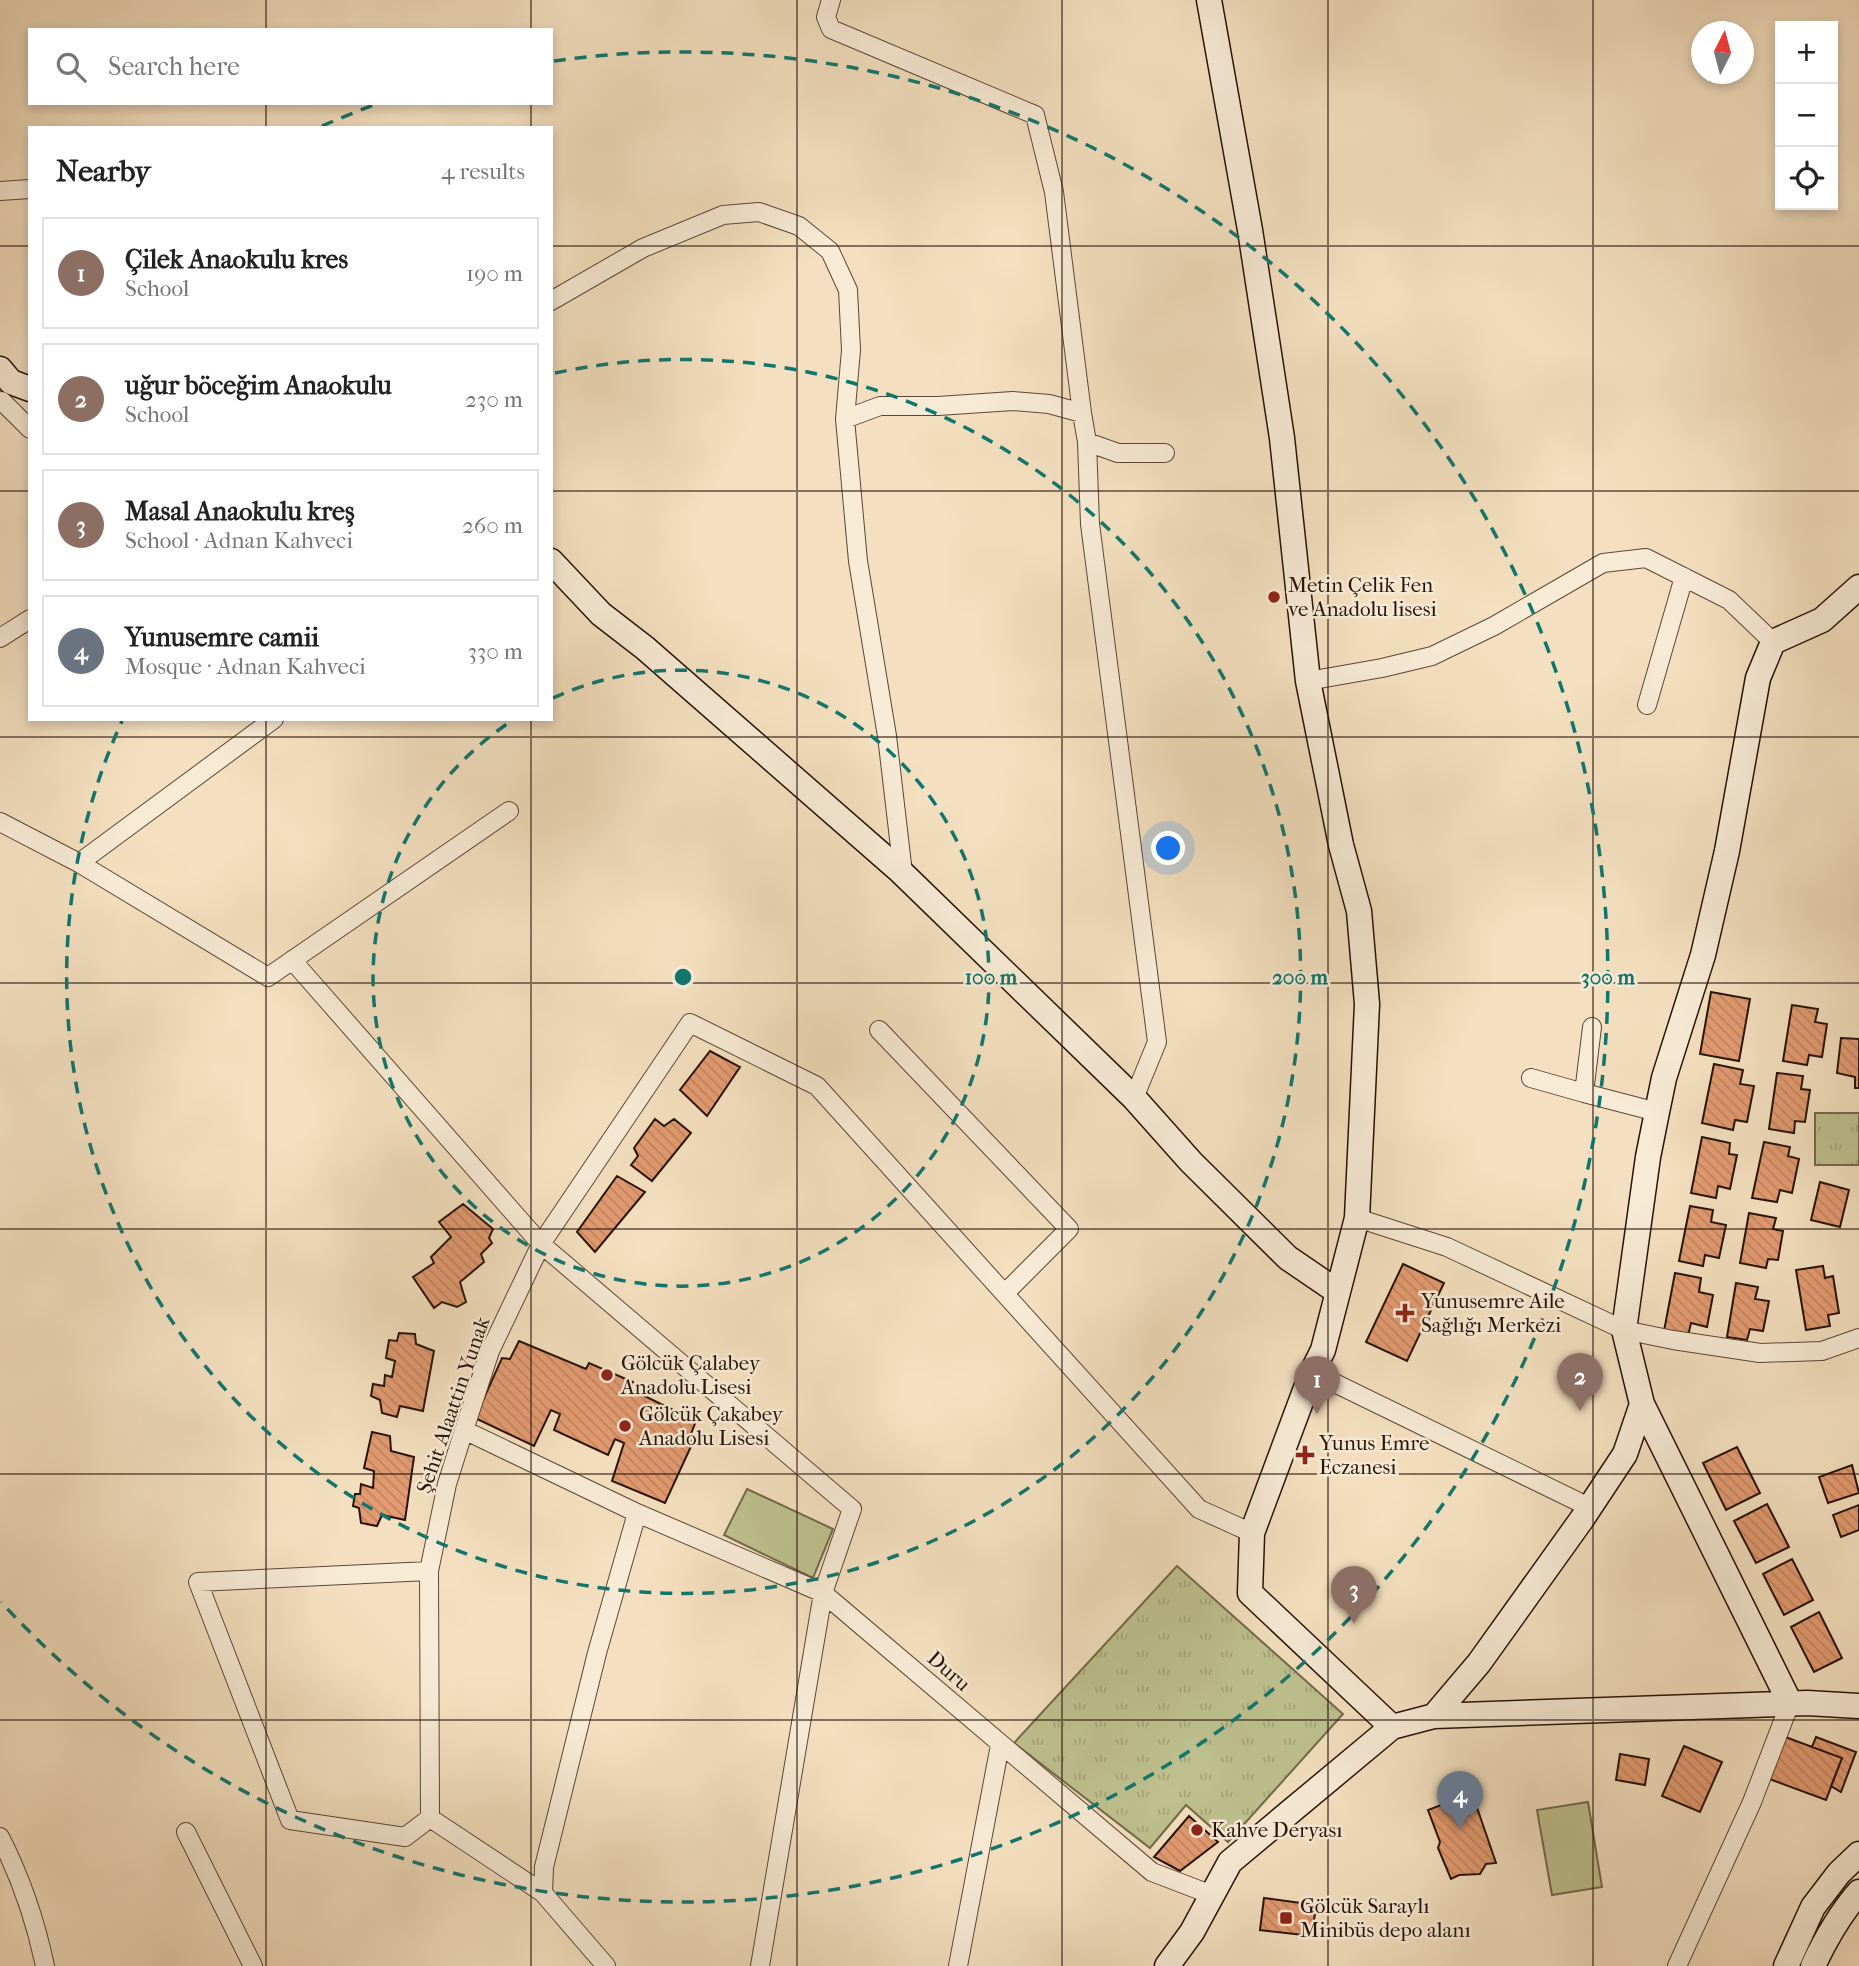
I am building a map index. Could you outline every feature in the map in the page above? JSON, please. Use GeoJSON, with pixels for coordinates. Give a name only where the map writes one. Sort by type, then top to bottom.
{"type":"FeatureCollection","features":[{"type":"Feature","properties":{"kind":"street"},"geometry":{"type":"LineString","coordinates":[[831,0],[825,17],[831,29],[1035,115],[1054,192],[1087,442],[1090,524],[1157,1042],[1134,1098]]}},
{"type":"Feature","properties":{"kind":"street"},"geometry":{"type":"LineString","coordinates":[[1209,0],[1250,230],[1282,438],[1308,681],[1341,845],[1359,911],[1367,1004],[1357,1218],[1323,1350],[1312,1372],[1252,1533],[1250,1593],[1392,1727]]}},
{"type":"Feature","properties":{"kind":"street"},"geometry":{"type":"LineString","coordinates":[[0,191],[28,189]]}},
{"type":"Feature","properties":{"kind":"street"},"geometry":{"type":"LineString","coordinates":[[553,300],[643,248],[723,215],[759,212],[799,226],[830,251],[848,289],[851,350],[845,419],[858,561],[887,736],[903,873]]}},
{"type":"Feature","properties":{"kind":"street"},"geometry":{"type":"LineString","coordinates":[[9,389],[28,425]]}},
{"type":"Feature","properties":{"kind":"street"},"geometry":{"type":"LineString","coordinates":[[845,419],[880,406],[938,406],[1013,401],[1049,404],[1082,413]]}},
{"type":"Feature","properties":{"kind":"street"},"geometry":{"type":"LineString","coordinates":[[1087,442],[1118,453],[1164,453]]}},
{"type":"Feature","properties":{"kind":"street"},"geometry":{"type":"LineString","coordinates":[[1308,681],[1432,656],[1494,626],[1602,563],[1646,558],[1729,600],[1773,642]]}},
{"type":"Feature","properties":{"kind":"street"},"geometry":{"type":"LineString","coordinates":[[553,563],[601,614],[645,648],[903,873],[1134,1098],[1191,1162],[1288,1258],[1338,1292]]}},
{"type":"Feature","properties":{"kind":"street"},"geometry":{"type":"LineString","coordinates":[[1647,705],[1684,577]]}},
{"type":"Feature","properties":{"kind":"street"},"geometry":{"type":"LineString","coordinates":[[1677,1966],[1752,1802],[1790,1703],[1642,1404],[1624,1330],[1647,1157],[1664,1078],[1703,955],[1727,852],[1758,678],[1773,642],[1822,620],[1859,587]]}},
{"type":"Feature","properties":{"kind":"street"},"geometry":{"type":"LineString","coordinates":[[0,638],[28,620]]}},
{"type":"Feature","properties":{"kind":"street"},"geometry":{"type":"LineString","coordinates":[[79,863],[271,721]]}},
{"type":"Feature","properties":{"kind":"street"},"geometry":{"type":"LineString","coordinates":[[0,822],[79,863],[268,977],[509,811]]}},
{"type":"Feature","properties":{"kind":"street"},"geometry":{"type":"LineString","coordinates":[[292,960],[541,1244],[852,1509],[823,1594],[760,1966]]}},
{"type":"Feature","properties":{"kind":"street","name":"Şehit Alaattin Yunak"},"geometry":{"type":"LineString","coordinates":[[429,1818],[429,1571],[447,1484],[464,1430],[490,1351],[541,1244],[690,1023],[817,1086],[1005,1293]]}},
{"type":"Feature","properties":{"kind":"street"},"geometry":{"type":"LineString","coordinates":[[1584,1093],[1592,1027]]}},
{"type":"Feature","properties":{"kind":"street"},"geometry":{"type":"LineString","coordinates":[[879,1030],[1069,1229],[1005,1293],[1199,1509],[1252,1533]]}},
{"type":"Feature","properties":{"kind":"street"},"geometry":{"type":"LineString","coordinates":[[1531,1078],[1657,1112]]}},
{"type":"Feature","properties":{"kind":"street"},"geometry":{"type":"LineString","coordinates":[[1357,1218],[1447,1247],[1624,1330],[1760,1353],[1822,1351],[1859,1338]]}},
{"type":"Feature","properties":{"kind":"street"},"geometry":{"type":"LineString","coordinates":[[1312,1372],[1590,1507]]}},
{"type":"Feature","properties":{"kind":"street"},"geometry":{"type":"LineString","coordinates":[[1434,1716],[1479,1663],[1590,1507],[1625,1454],[1642,1404]]}},
{"type":"Feature","properties":{"kind":"street","name":"Duru"},"geometry":{"type":"LineString","coordinates":[[464,1430],[637,1513],[823,1594],[1152,1872],[1212,1895]]}},
{"type":"Feature","properties":{"kind":"street"},"geometry":{"type":"LineString","coordinates":[[543,1893],[544,1867],[571,1753],[637,1513]]}},
{"type":"Feature","properties":{"kind":"street"},"geometry":{"type":"LineString","coordinates":[[429,1571],[198,1582],[290,1820],[405,1837],[429,1818],[543,1893],[606,1966]]}},
{"type":"Feature","properties":{"kind":"street"},"geometry":{"type":"LineString","coordinates":[[1167,1966],[1192,1932],[1230,1862],[1392,1727],[1434,1716],[1790,1703],[1859,1706]]}},
{"type":"Feature","properties":{"kind":"street"},"geometry":{"type":"LineString","coordinates":[[958,1966],[1000,1745]]}},
{"type":"Feature","properties":{"kind":"street"},"geometry":{"type":"LineString","coordinates":[[186,1832],[253,1966]]}},
{"type":"Feature","properties":{"kind":"street"},"geometry":{"type":"LineString","coordinates":[[0,1837],[15,1870],[45,1966]]}},
{"type":"Feature","properties":{"kind":"street"},"geometry":{"type":"LineString","coordinates":[[1786,1966],[1813,1908],[1839,1873],[1859,1854]]}},
{"type":"Feature","properties":{"kind":"street"},"geometry":{"type":"LineString","coordinates":[[1813,1966],[1827,1934],[1859,1892]]}},
{"type":"Feature","properties":{"kind":"green space"},"geometry":{"type":"Polygon","coordinates":[[[1815,1113],[1859,1113],[1859,1165],[1815,1165],[1815,1113]]]}},
{"type":"Feature","properties":{"kind":"green space"},"geometry":{"type":"Polygon","coordinates":[[[747,1489],[833,1529],[813,1578],[724,1535],[747,1489]]]}},
{"type":"Feature","properties":{"kind":"green space"},"geometry":{"type":"Polygon","coordinates":[[[1177,1566],[1343,1714],[1228,1842],[1186,1805],[1150,1848],[1014,1743],[1177,1566]]]}},
{"type":"Feature","properties":{"kind":"green space"},"geometry":{"type":"Polygon","coordinates":[[[1588,1802],[1602,1887],[1552,1895],[1537,1810],[1588,1802]]]}},
{"type":"Feature","properties":{"kind":"building"},"geometry":{"type":"Polygon","coordinates":[[[1711,992],[1750,999],[1739,1061],[1700,1054],[1711,992]]]}},
{"type":"Feature","properties":{"kind":"building"},"geometry":{"type":"Polygon","coordinates":[[[1792,1005],[1818,1009],[1815,1022],[1827,1024],[1822,1057],[1809,1055],[1807,1065],[1783,1061],[1792,1005]]]}},
{"type":"Feature","properties":{"kind":"building"},"geometry":{"type":"Polygon","coordinates":[[[1841,1038],[1859,1039],[1859,1088],[1855,1088],[1855,1077],[1837,1073],[1841,1038]]]}},
{"type":"Feature","properties":{"kind":"building"},"geometry":{"type":"Polygon","coordinates":[[[710,1051],[740,1067],[707,1116],[680,1090],[710,1051]]]}},
{"type":"Feature","properties":{"kind":"building"},"geometry":{"type":"Polygon","coordinates":[[[1714,1064],[1743,1070],[1740,1084],[1754,1086],[1747,1122],[1735,1120],[1733,1130],[1702,1123],[1714,1064]]]}},
{"type":"Feature","properties":{"kind":"building"},"geometry":{"type":"Polygon","coordinates":[[[1777,1073],[1803,1076],[1801,1089],[1810,1090],[1805,1122],[1795,1121],[1794,1133],[1769,1129],[1777,1073]]]}},
{"type":"Feature","properties":{"kind":"building"},"geometry":{"type":"Polygon","coordinates":[[[655,1119],[664,1126],[674,1119],[691,1133],[652,1181],[631,1165],[638,1156],[634,1148],[655,1119]]]}},
{"type":"Feature","properties":{"kind":"building"},"geometry":{"type":"Polygon","coordinates":[[[1702,1137],[1730,1143],[1729,1154],[1737,1155],[1730,1189],[1718,1186],[1716,1198],[1691,1193],[1702,1137]]]}},
{"type":"Feature","properties":{"kind":"building"},"geometry":{"type":"Polygon","coordinates":[[[1764,1142],[1790,1147],[1788,1156],[1799,1159],[1792,1193],[1780,1190],[1777,1202],[1752,1198],[1764,1142]]]}},
{"type":"Feature","properties":{"kind":"building"},"geometry":{"type":"Polygon","coordinates":[[[617,1176],[645,1192],[595,1252],[577,1232],[617,1176]]]}},
{"type":"Feature","properties":{"kind":"building"},"geometry":{"type":"Polygon","coordinates":[[[1820,1182],[1849,1190],[1840,1227],[1811,1220],[1820,1182]]]}},
{"type":"Feature","properties":{"kind":"building"},"geometry":{"type":"Polygon","coordinates":[[[463,1204],[493,1229],[489,1238],[492,1243],[481,1254],[484,1262],[460,1282],[466,1302],[457,1307],[442,1302],[434,1308],[413,1277],[434,1263],[431,1257],[451,1237],[439,1222],[463,1204]]]}},
{"type":"Feature","properties":{"kind":"building"},"geometry":{"type":"Polygon","coordinates":[[[1690,1206],[1713,1210],[1711,1222],[1726,1225],[1719,1258],[1705,1255],[1703,1266],[1679,1261],[1690,1206]]]}},
{"type":"Feature","properties":{"kind":"building"},"geometry":{"type":"Polygon","coordinates":[[[1749,1213],[1776,1218],[1773,1229],[1783,1231],[1778,1260],[1768,1259],[1766,1268],[1740,1263],[1749,1213]]]}},
{"type":"Feature","properties":{"kind":"building","name":"Yunusemre Aile Sağlığı Merkezi"},"geometry":{"type":"Polygon","coordinates":[[[1403,1264],[1444,1283],[1407,1361],[1366,1342],[1403,1264]]]}},
{"type":"Feature","properties":{"kind":"building"},"geometry":{"type":"Polygon","coordinates":[[[1823,1266],[1825,1278],[1833,1276],[1839,1313],[1828,1315],[1830,1326],[1806,1330],[1796,1270],[1823,1266]]]}},
{"type":"Feature","properties":{"kind":"building"},"geometry":{"type":"Polygon","coordinates":[[[1675,1273],[1701,1278],[1699,1292],[1713,1295],[1707,1327],[1691,1323],[1688,1336],[1664,1331],[1675,1273]]]}},
{"type":"Feature","properties":{"kind":"building"},"geometry":{"type":"Polygon","coordinates":[[[1736,1283],[1758,1287],[1755,1299],[1769,1301],[1763,1331],[1750,1329],[1747,1340],[1727,1337],[1736,1283]]]}},
{"type":"Feature","properties":{"kind":"building"},"geometry":{"type":"Polygon","coordinates":[[[399,1333],[415,1334],[416,1344],[434,1351],[423,1411],[400,1406],[397,1417],[382,1413],[380,1400],[371,1396],[373,1384],[384,1386],[385,1375],[392,1377],[395,1361],[386,1358],[389,1340],[397,1341],[399,1333]]]}},
{"type":"Feature","properties":{"kind":"building","name":"Gölcük Çakabey Anadolu Lisesi"},"geometry":{"type":"Polygon","coordinates":[[[519,1341],[586,1369],[589,1363],[633,1382],[630,1389],[696,1421],[689,1439],[693,1442],[665,1503],[612,1481],[624,1443],[615,1439],[608,1455],[554,1430],[560,1414],[551,1410],[534,1446],[475,1418],[502,1358],[510,1359],[519,1341]]]}},
{"type":"Feature","properties":{"kind":"building"},"geometry":{"type":"Polygon","coordinates":[[[372,1432],[390,1436],[391,1451],[414,1457],[405,1520],[382,1515],[377,1526],[361,1523],[359,1508],[353,1506],[355,1494],[360,1494],[361,1484],[373,1488],[374,1471],[364,1468],[372,1432]]]}},
{"type":"Feature","properties":{"kind":"building"},"geometry":{"type":"Polygon","coordinates":[[[1737,1447],[1760,1493],[1726,1510],[1703,1463],[1737,1447]]]}},
{"type":"Feature","properties":{"kind":"building"},"geometry":{"type":"Polygon","coordinates":[[[1852,1465],[1859,1493],[1828,1503],[1819,1477],[1852,1465]]]}},
{"type":"Feature","properties":{"kind":"building"},"geometry":{"type":"Polygon","coordinates":[[[1767,1504],[1789,1547],[1756,1563],[1734,1521],[1767,1504]]]}},
{"type":"Feature","properties":{"kind":"building"},"geometry":{"type":"Polygon","coordinates":[[[1859,1505],[1859,1530],[1841,1537],[1833,1515],[1859,1505]]]}},
{"type":"Feature","properties":{"kind":"building"},"geometry":{"type":"Polygon","coordinates":[[[1792,1559],[1813,1600],[1784,1615],[1763,1574],[1792,1559]]]}},
{"type":"Feature","properties":{"kind":"building"},"geometry":{"type":"Polygon","coordinates":[[[1819,1612],[1842,1658],[1814,1672],[1791,1627],[1819,1612]]]}},
{"type":"Feature","properties":{"kind":"building"},"geometry":{"type":"Polygon","coordinates":[[[1780,1735],[1842,1758],[1826,1800],[1764,1777],[1780,1735]]]}},
{"type":"Feature","properties":{"kind":"building"},"geometry":{"type":"Polygon","coordinates":[[[1816,1737],[1856,1752],[1841,1792],[1831,1786],[1842,1758],[1812,1747],[1816,1737]]]}},
{"type":"Feature","properties":{"kind":"building"},"geometry":{"type":"Polygon","coordinates":[[[1684,1746],[1722,1762],[1700,1812],[1662,1796],[1684,1746]]]}},
{"type":"Feature","properties":{"kind":"building"},"geometry":{"type":"Polygon","coordinates":[[[1620,1754],[1649,1759],[1645,1785],[1616,1780],[1620,1754]]]}},
{"type":"Feature","properties":{"kind":"building"},"geometry":{"type":"Polygon","coordinates":[[[1472,1793],[1496,1863],[1486,1864],[1480,1874],[1459,1875],[1451,1879],[1438,1848],[1440,1842],[1428,1810],[1472,1793]]]}},
{"type":"Feature","properties":{"kind":"building"},"geometry":{"type":"Polygon","coordinates":[[[1189,1816],[1218,1842],[1180,1871],[1154,1857],[1189,1816]]]}},
{"type":"Feature","properties":{"kind":"building"},"geometry":{"type":"Polygon","coordinates":[[[1264,1898],[1316,1905],[1312,1936],[1260,1930],[1264,1898]]]}},
{"type":"Feature","properties":{"kind":"place","name":"Metin Çelik Fen ve Anadolu lisesi"},"geometry":{"type":"Point","coordinates":[1274,597]}},
{"type":"Feature","properties":{"kind":"place","name":"Yunusemre Aile Sağlığı Merkezi"},"geometry":{"type":"Point","coordinates":[1405,1313]}},
{"type":"Feature","properties":{"kind":"place","name":"Gölcük Çalabey Anadolu Lisesi"},"geometry":{"type":"Point","coordinates":[607,1375]}},
{"type":"Feature","properties":{"kind":"place","name":"uğur böceğim Anaokulu"},"geometry":{"type":"Point","coordinates":[1580,1411]}},
{"type":"Feature","properties":{"kind":"place","name":"Çilek Anaokulu kres"},"geometry":{"type":"Point","coordinates":[1317,1414]}},
{"type":"Feature","properties":{"kind":"place","name":"Gölcük Çakabey Anadolu Lisesi"},"geometry":{"type":"Point","coordinates":[625,1426]}},
{"type":"Feature","properties":{"kind":"place","name":"Yunus Emre Eczanesi"},"geometry":{"type":"Point","coordinates":[1305,1455]}},
{"type":"Feature","properties":{"kind":"place","name":"Masal Anaokulu kreş"},"geometry":{"type":"Point","coordinates":[1354,1624]}},
{"type":"Feature","properties":{"kind":"place","name":"Yunusemre camii"},"geometry":{"type":"Point","coordinates":[1460,1829]}},
{"type":"Feature","properties":{"kind":"place","name":"Kahve Deryası"},"geometry":{"type":"Point","coordinates":[1197,1830]}},
{"type":"Feature","properties":{"kind":"place","name":"Gölcük Saraylı Minibüs depo alanı"},"geometry":{"type":"Point","coordinates":[1286,1918]}}]}
